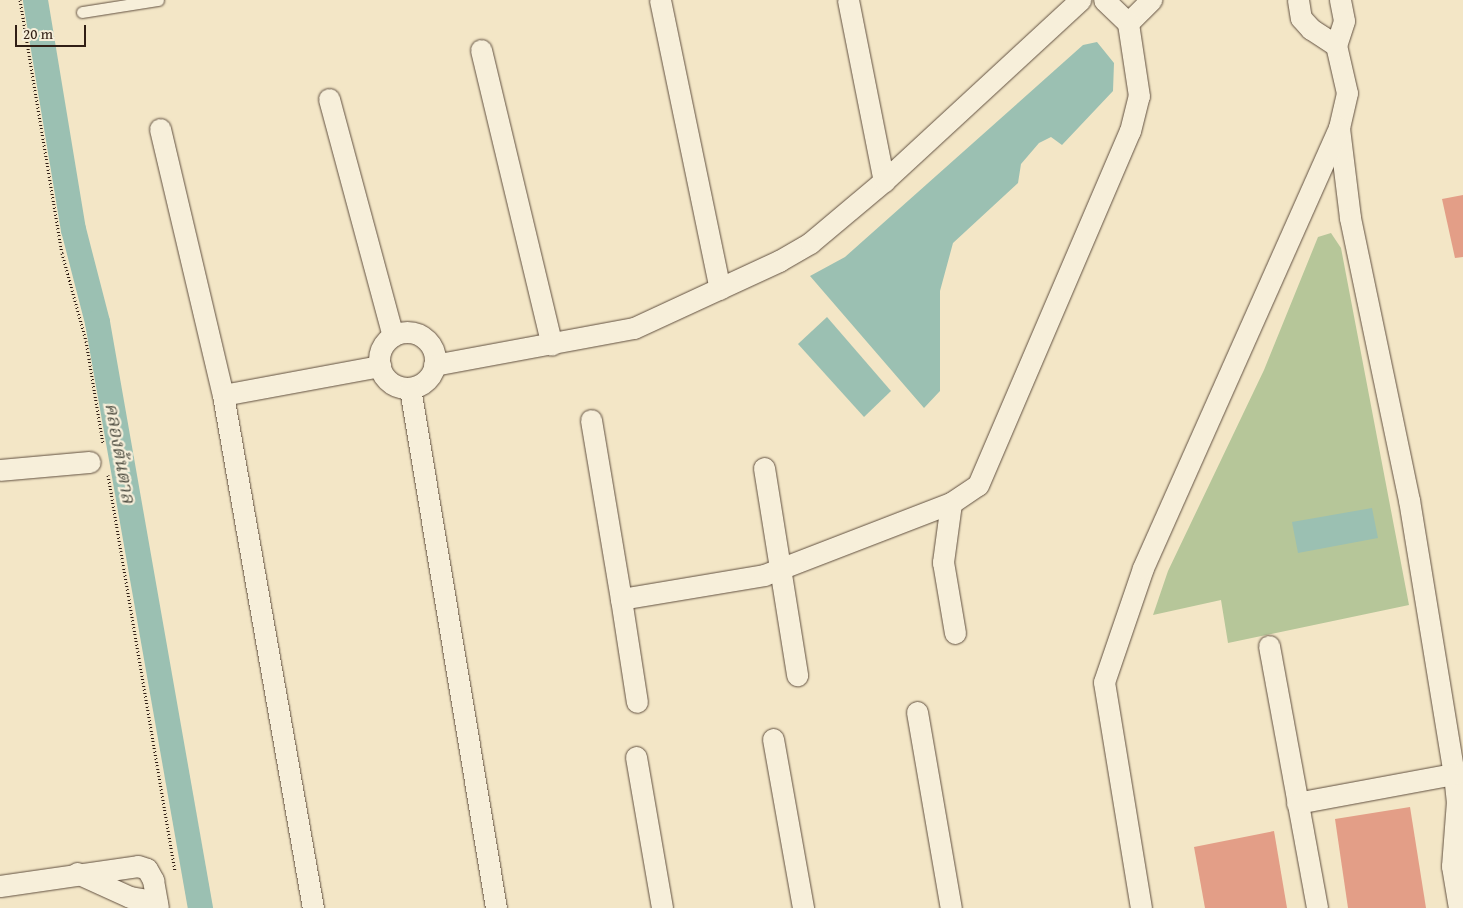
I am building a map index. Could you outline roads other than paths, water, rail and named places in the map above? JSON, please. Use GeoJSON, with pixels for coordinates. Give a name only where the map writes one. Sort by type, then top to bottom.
{"type":"FeatureCollection","features":[{"type":"Feature","properties":{"kind":"street"},"geometry":{"type":"LineString","coordinates":[[660,0],[720,289]]}},
{"type":"Feature","properties":{"kind":"street"},"geometry":{"type":"LineString","coordinates":[[848,0],[884,181]]}},
{"type":"Feature","properties":{"kind":"street"},"geometry":{"type":"LineString","coordinates":[[1053,0],[1057,21]]}},
{"type":"Feature","properties":{"kind":"street"},"geometry":{"type":"LineString","coordinates":[[434,365],[552,345],[634,328],[720,289],[810,243],[884,181],[1080,0]]}},
{"type":"Feature","properties":{"kind":"street"},"geometry":{"type":"LineString","coordinates":[[621,599],[780,570],[951,503],[978,485],[1130,132],[1138,96],[1128,23],[1104,0]]}},
{"type":"Feature","properties":{"kind":"street"},"geometry":{"type":"LineString","coordinates":[[1128,23],[1151,0]]}},
{"type":"Feature","properties":{"kind":"street"},"geometry":{"type":"LineString","coordinates":[[1298,0],[1301,18],[1311,29],[1336,45]]}},
{"type":"Feature","properties":{"kind":"street"},"geometry":{"type":"LineString","coordinates":[[1142,908],[1104,682],[1143,568],[1339,128],[1347,84],[1336,45],[1344,21],[1340,0]]}},
{"type":"Feature","properties":{"kind":"street"},"geometry":{"type":"LineString","coordinates":[[481,50],[552,345]]}},
{"type":"Feature","properties":{"kind":"street"},"geometry":{"type":"LineString","coordinates":[[328,99],[393,336]]}},
{"type":"Feature","properties":{"kind":"street"},"geometry":{"type":"LineString","coordinates":[[1339,128],[1350,218],[1409,500],[1454,774],[1457,800],[1452,866],[1459,908]]}},
{"type":"Feature","properties":{"kind":"street"},"geometry":{"type":"LineString","coordinates":[[160,130],[223,395],[313,908]]}},
{"type":"Feature","properties":{"kind":"street"},"geometry":{"type":"LineString","coordinates":[[419,335],[431,348],[434,365],[426,380],[410,388],[388,380],[380,366],[382,348],[393,336],[419,335]]}},
{"type":"Feature","properties":{"kind":"street"},"geometry":{"type":"LineString","coordinates":[[223,395],[380,366]]}},
{"type":"Feature","properties":{"kind":"street"},"geometry":{"type":"LineString","coordinates":[[410,388],[496,908]]}},
{"type":"Feature","properties":{"kind":"street"},"geometry":{"type":"LineString","coordinates":[[591,420],[637,702]]}},
{"type":"Feature","properties":{"kind":"street"},"geometry":{"type":"LineString","coordinates":[[0,470],[90,462]]}},
{"type":"Feature","properties":{"kind":"street"},"geometry":{"type":"LineString","coordinates":[[764,468],[797,675]]}},
{"type":"Feature","properties":{"kind":"street"},"geometry":{"type":"LineString","coordinates":[[951,503],[943,562],[956,633]]}},
{"type":"Feature","properties":{"kind":"street"},"geometry":{"type":"LineString","coordinates":[[1269,646],[1316,908]]}},
{"type":"Feature","properties":{"kind":"street"},"geometry":{"type":"LineString","coordinates":[[917,712],[951,908]]}},
{"type":"Feature","properties":{"kind":"street"},"geometry":{"type":"LineString","coordinates":[[773,739],[802,908]]}},
{"type":"Feature","properties":{"kind":"street"},"geometry":{"type":"LineString","coordinates":[[636,758],[662,908]]}},
{"type":"Feature","properties":{"kind":"street"},"geometry":{"type":"LineString","coordinates":[[1297,804],[1454,774]]}},
{"type":"Feature","properties":{"kind":"street"},"geometry":{"type":"LineString","coordinates":[[0,886],[77,873],[138,866],[147,869],[153,880],[158,905],[137,900],[77,873]]}},
{"type":"Feature","properties":{"kind":"lane"},"geometry":{"type":"LineString","coordinates":[[82,12],[158,0]]}},
{"type":"Feature","properties":{"kind":"waterway","name":"คลองต้นตาล"},"geometry":{"type":"LineString","coordinates":[[35,0],[73,229],[97,322],[200,908]]}}]}
